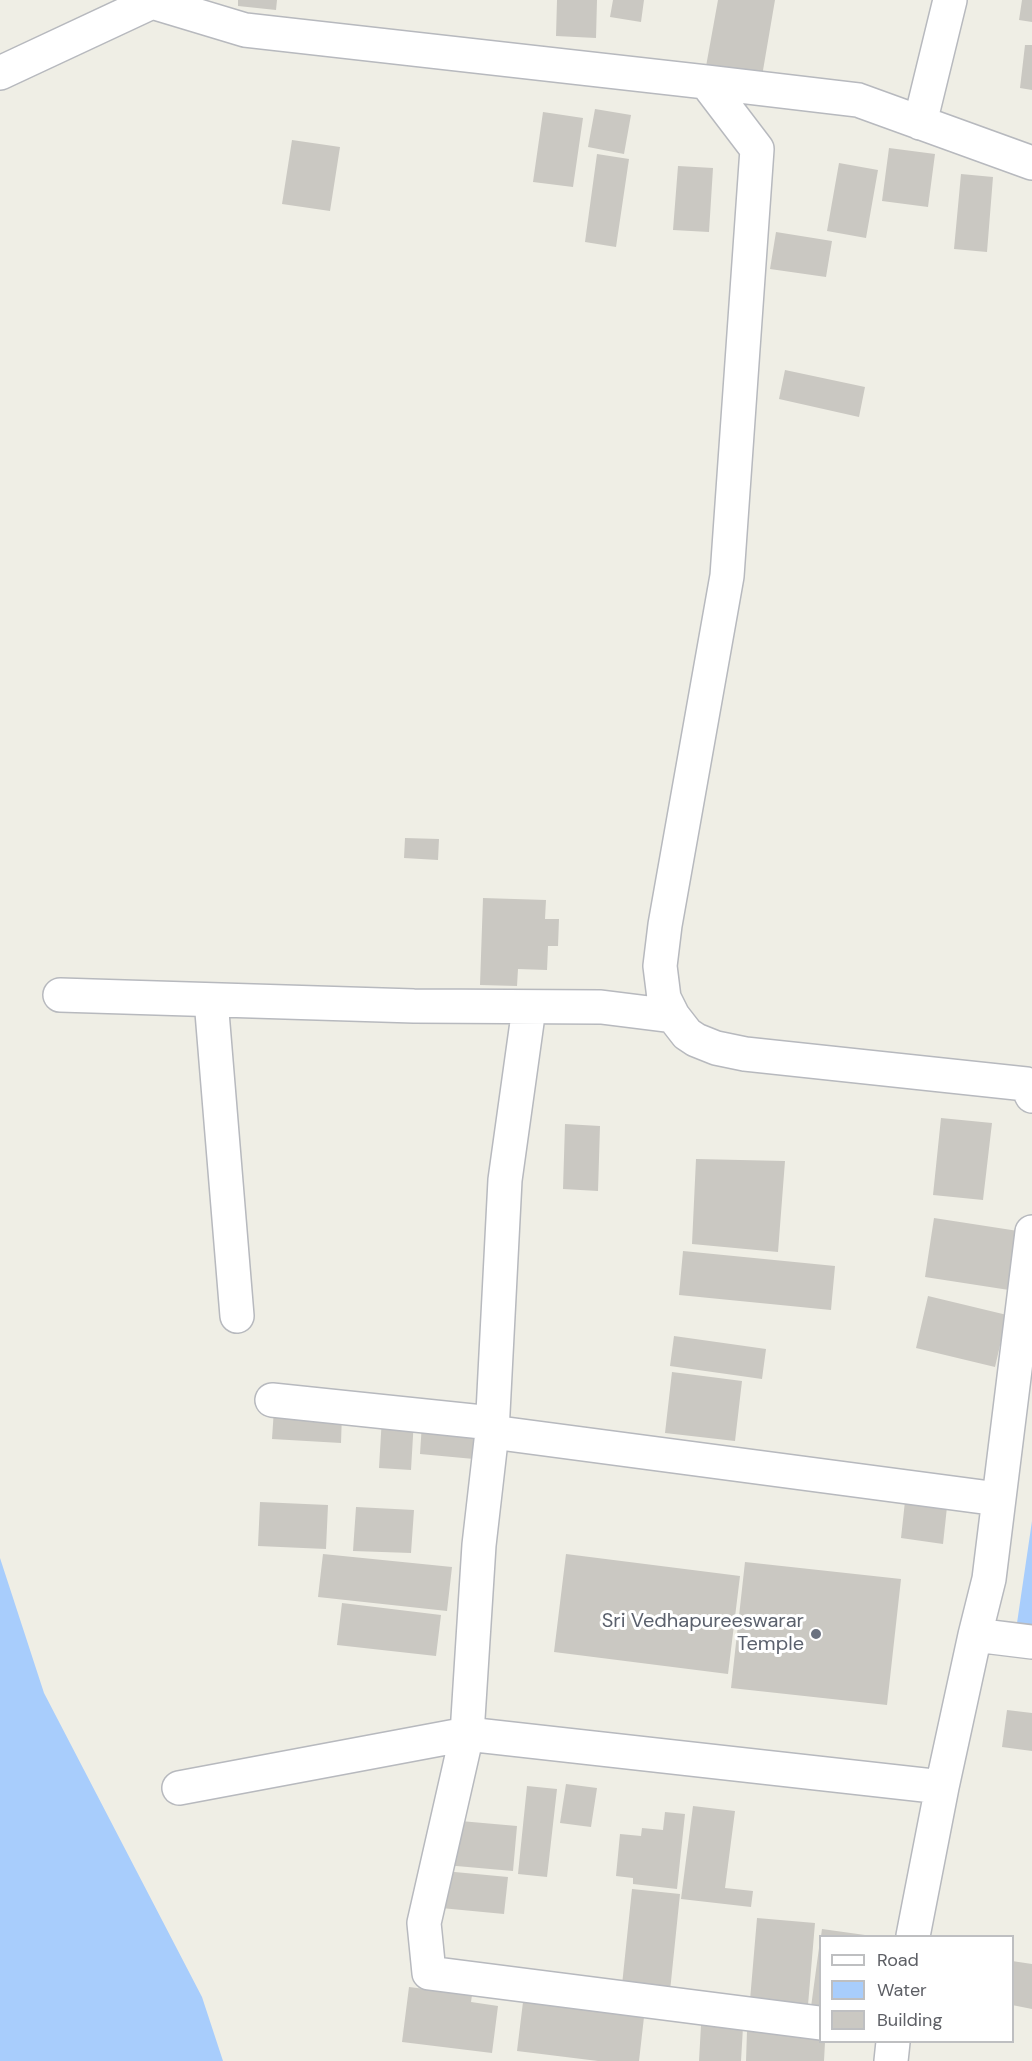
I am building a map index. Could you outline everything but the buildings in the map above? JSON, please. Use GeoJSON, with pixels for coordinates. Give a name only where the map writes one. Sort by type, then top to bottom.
{"type":"FeatureCollection","features":[{"type":"Feature","properties":{"kind":"street"},"geometry":{"type":"LineString","coordinates":[[920,123],[950,0]]}},
{"type":"Feature","properties":{"kind":"street"},"geometry":{"type":"LineString","coordinates":[[0,73],[152,1],[245,30],[858,100],[1032,163]]}},
{"type":"Feature","properties":{"kind":"street"},"geometry":{"type":"LineString","coordinates":[[706,82],[757,149],[728,576],[661,954],[662,989],[667,1007],[679,1026],[696,1041],[725,1050],[1030,1088]]}},
{"type":"Feature","properties":{"kind":"street"},"geometry":{"type":"LineString","coordinates":[[60,995],[601,1008],[673,1016]]}},
{"type":"Feature","properties":{"kind":"street"},"geometry":{"type":"LineString","coordinates":[[211,1000],[237,1316]]}},
{"type":"Feature","properties":{"kind":"street"},"geometry":{"type":"LineString","coordinates":[[529,1008],[505,1180],[492,1428],[479,1545],[467,1734],[424,1923],[429,1972],[819,2023]]}},
{"type":"Feature","properties":{"kind":"street"},"geometry":{"type":"LineString","coordinates":[[913,1935],[942,1787],[989,1579],[1032,1232]]}},
{"type":"Feature","properties":{"kind":"street"},"geometry":{"type":"LineString","coordinates":[[272,1400],[492,1428],[998,1499]]}},
{"type":"Feature","properties":{"kind":"street"},"geometry":{"type":"LineString","coordinates":[[975,1635],[1032,1642]]}},
{"type":"Feature","properties":{"kind":"street"},"geometry":{"type":"LineString","coordinates":[[179,1788],[467,1734],[942,1787]]}},
{"type":"Feature","properties":{"kind":"street"},"geometry":{"type":"LineString","coordinates":[[891,2061],[893,2043]]}},
{"type":"Feature","properties":{"kind":"water"},"geometry":{"type":"Polygon","coordinates":[[[1032,1521],[1032,1625],[1017,1623],[1032,1521]]]}},
{"type":"Feature","properties":{"kind":"water"},"geometry":{"type":"Polygon","coordinates":[[[0,1558],[44,1693],[202,1997],[223,2061],[0,2061],[0,1558]]]}},
{"type":"Feature","properties":{"kind":"place","name":"Sri Vedhapureeswarar Temple"},"geometry":{"type":"Point","coordinates":[816,1634]}}]}
